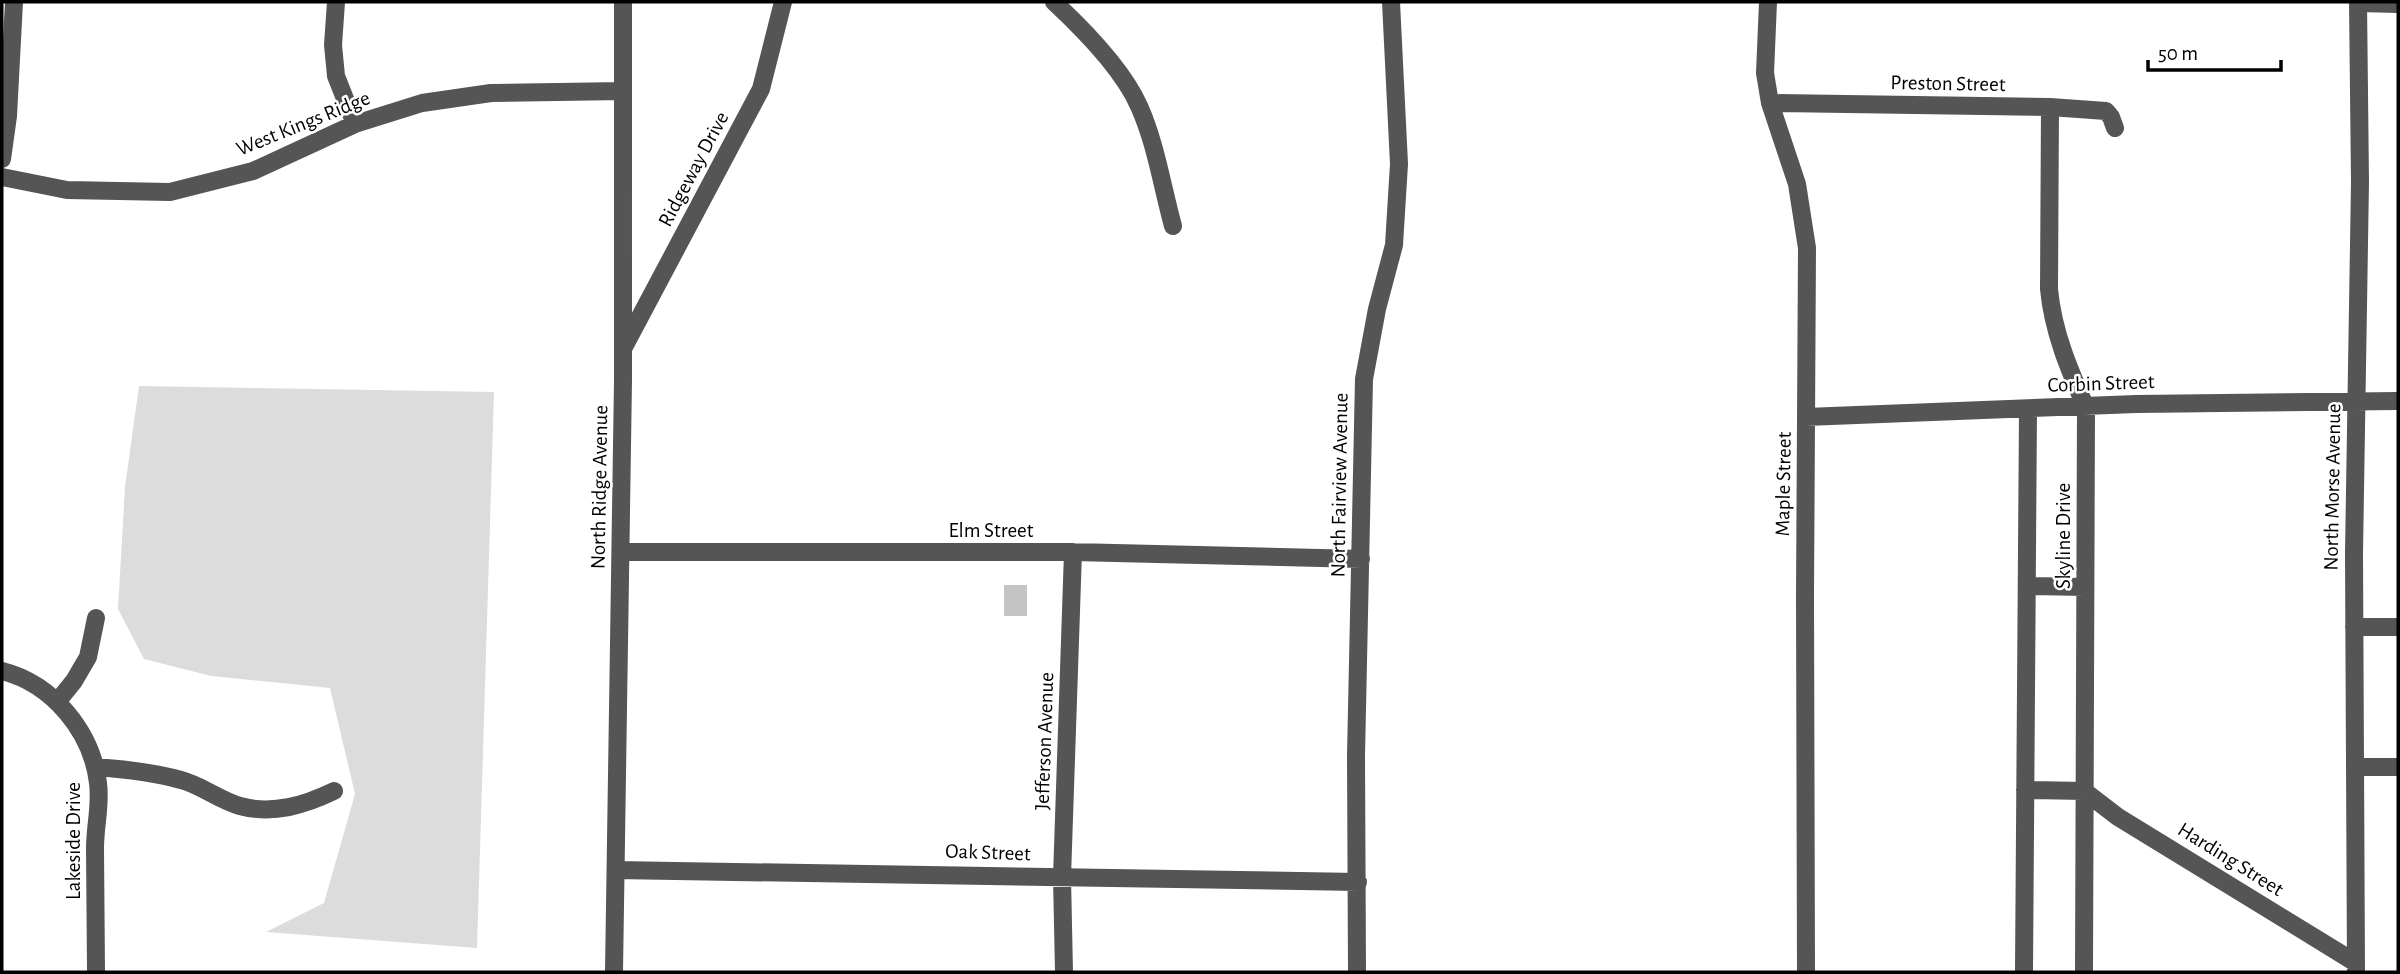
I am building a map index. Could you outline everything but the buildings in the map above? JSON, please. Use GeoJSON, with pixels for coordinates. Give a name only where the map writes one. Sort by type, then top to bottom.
{"type":"FeatureCollection","features":[{"type":"Feature","properties":{"kind":"street"},"geometry":{"type":"LineString","coordinates":[[2,159],[8,116],[14,2]]}},
{"type":"Feature","properties":{"kind":"street"},"geometry":{"type":"LineString","coordinates":[[336,2],[333,45],[337,76],[355,124]]}},
{"type":"Feature","properties":{"kind":"street","name":"North Ridge Avenue"},"geometry":{"type":"LineString","coordinates":[[614,972],[623,350],[623,2]]}},
{"type":"Feature","properties":{"kind":"street","name":"Ridgeway Drive"},"geometry":{"type":"LineString","coordinates":[[623,350],[761,89],[783,2]]}},
{"type":"Feature","properties":{"kind":"street"},"geometry":{"type":"LineString","coordinates":[[1054,2],[1082,27],[1126,83],[1138,103],[1155,151],[1173,226]]}},
{"type":"Feature","properties":{"kind":"street","name":"North Fairview Avenue"},"geometry":{"type":"LineString","coordinates":[[1357,972],[1356,756],[1366,363],[1394,245],[1398,177],[1391,2]]}},
{"type":"Feature","properties":{"kind":"street","name":"Maple Street"},"geometry":{"type":"LineString","coordinates":[[1768,2],[1765,73],[1770,103],[1797,184],[1807,248],[1806,972]]}},
{"type":"Feature","properties":{"kind":"street"},"geometry":{"type":"LineString","coordinates":[[2358,2],[2398,4]]}},
{"type":"Feature","properties":{"kind":"street","name":"North Morse Avenue"},"geometry":{"type":"LineString","coordinates":[[2356,968],[2354,627],[2360,182],[2358,2]]}},
{"type":"Feature","properties":{"kind":"street","name":"West Kings Ridge"},"geometry":{"type":"LineString","coordinates":[[2,177],[67,190],[170,192],[253,171],[355,124],[422,103],[491,93],[623,90]]}},
{"type":"Feature","properties":{"kind":"street","name":"Preston Street"},"geometry":{"type":"LineString","coordinates":[[1770,103],[2050,107],[2106,111],[2115,128]]}},
{"type":"Feature","properties":{"kind":"street","name":"Skyline Drive"},"geometry":{"type":"LineString","coordinates":[[2050,107],[2051,309],[2063,355],[2086,408],[2084,972]]}},
{"type":"Feature","properties":{"kind":"street","name":"Corbin Street"},"geometry":{"type":"LineString","coordinates":[[1806,417],[2136,404],[2398,401]]}},
{"type":"Feature","properties":{"kind":"street"},"geometry":{"type":"LineString","coordinates":[[2024,972],[2028,409]]}},
{"type":"Feature","properties":{"kind":"street","name":"Elm Street"},"geometry":{"type":"LineString","coordinates":[[621,552],[1073,552],[1361,559]]}},
{"type":"Feature","properties":{"kind":"street","name":"Jefferson Avenue"},"geometry":{"type":"LineString","coordinates":[[1064,972],[1062,877],[1073,552]]}},
{"type":"Feature","properties":{"kind":"street"},"geometry":{"type":"LineString","coordinates":[[2026,586],[2085,587]]}},
{"type":"Feature","properties":{"kind":"street"},"geometry":{"type":"LineString","coordinates":[[57,702],[89,657],[96,618]]}},
{"type":"Feature","properties":{"kind":"street"},"geometry":{"type":"LineString","coordinates":[[2354,627],[2398,627]]}},
{"type":"Feature","properties":{"kind":"street","name":"Lakeside Drive"},"geometry":{"type":"LineString","coordinates":[[2,671],[31,683],[57,702],[76,723],[95,766],[99,809],[95,833],[96,972]]}},
{"type":"Feature","properties":{"kind":"street"},"geometry":{"type":"LineString","coordinates":[[95,766],[140,771],[183,780],[239,806],[262,809],[288,808],[311,802],[334,791]]}},
{"type":"Feature","properties":{"kind":"street"},"geometry":{"type":"LineString","coordinates":[[2355,767],[2398,767]]}},
{"type":"Feature","properties":{"kind":"street"},"geometry":{"type":"LineString","coordinates":[[2025,790],[2084,791]]}},
{"type":"Feature","properties":{"kind":"street","name":"Harding Street"},"geometry":{"type":"LineString","coordinates":[[2084,791],[2118,817],[2356,968]]}},
{"type":"Feature","properties":{"kind":"street","name":"Oak Street"},"geometry":{"type":"LineString","coordinates":[[616,870],[1358,882]]}},
{"type":"Feature","properties":{"kind":"shaded area"},"geometry":{"type":"Polygon","coordinates":[[[139,386],[494,392],[477,948],[266,932],[324,903],[355,794],[330,688],[211,676],[144,659],[118,609],[125,487],[139,386]]]}}]}
